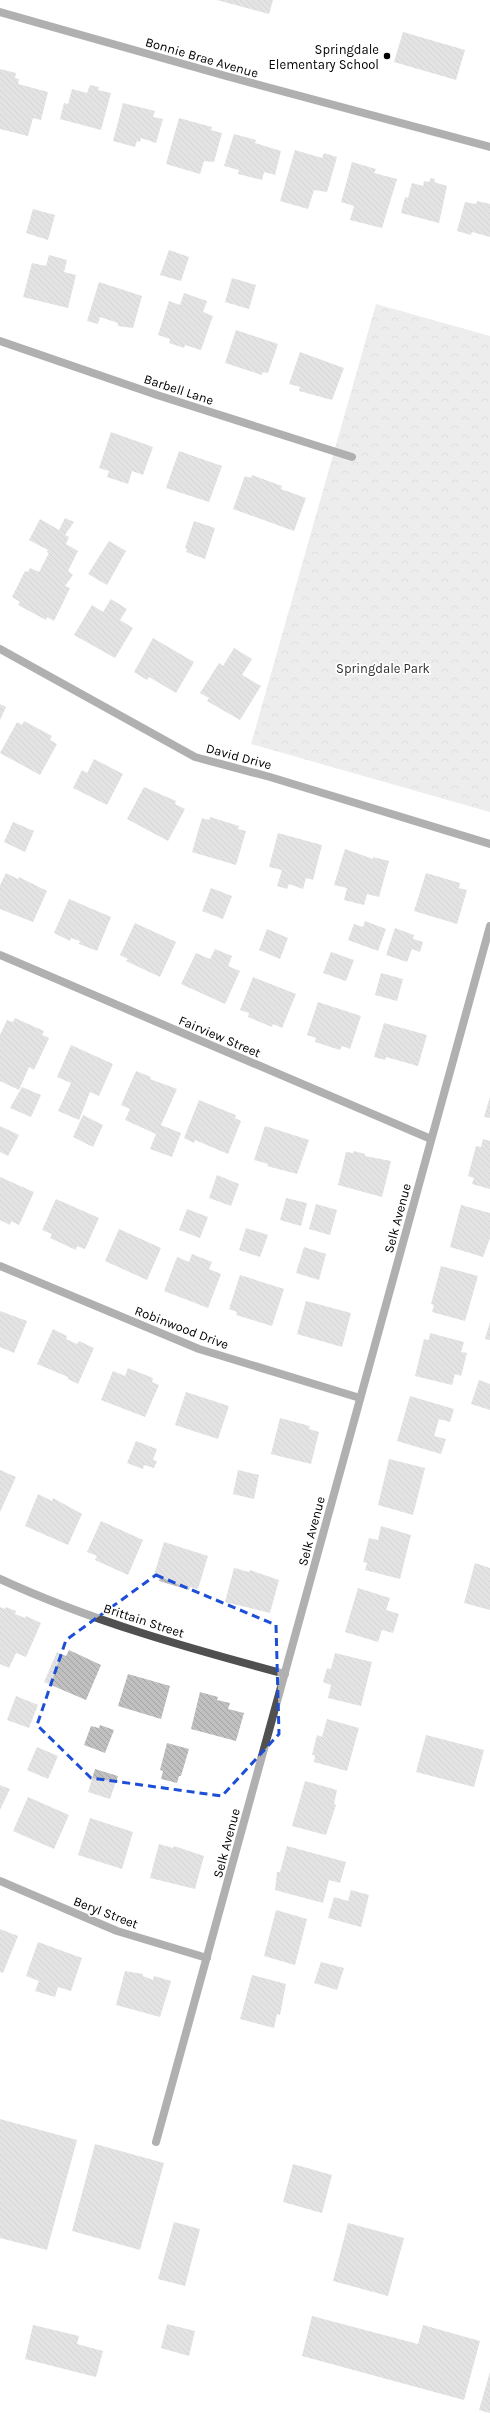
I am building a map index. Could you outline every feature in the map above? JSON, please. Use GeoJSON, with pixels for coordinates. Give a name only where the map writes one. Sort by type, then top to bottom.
{"type":"FeatureCollection","features":[{"type":"Feature","properties":{"kind":"street","name":"Bonnie Brae Avenue"},"geometry":{"type":"LineString","coordinates":[[0,12],[226,76],[490,147]]}},
{"type":"Feature","properties":{"kind":"street","name":"Barbell Lane"},"geometry":{"type":"LineString","coordinates":[[0,341],[157,395],[352,457]]}},
{"type":"Feature","properties":{"kind":"street","name":"David Drive"},"geometry":{"type":"LineString","coordinates":[[0,649],[195,757],[285,782],[490,844]]}},
{"type":"Feature","properties":{"kind":"street","name":"Selk Avenue"},"geometry":{"type":"LineString","coordinates":[[156,2142],[490,926]]}},
{"type":"Feature","properties":{"kind":"street","name":"Fairview Street"},"geometry":{"type":"LineString","coordinates":[[0,955],[431,1139]]}},
{"type":"Feature","properties":{"kind":"street","name":"Robinwood Drive"},"geometry":{"type":"LineString","coordinates":[[0,1266],[199,1349],[360,1398]]}},
{"type":"Feature","properties":{"kind":"street","name":"Brittain Street"},"geometry":{"type":"LineString","coordinates":[[0,1579],[47,1601],[197,1650],[284,1674]]}},
{"type":"Feature","properties":{"kind":"street","name":"Beryl Street"},"geometry":{"type":"LineString","coordinates":[[0,1881],[117,1930],[207,1958]]}},
{"type":"Feature","properties":{"kind":"highlighted area"},"geometry":{"type":"Polygon","coordinates":[[[156,1575],[276,1625],[279,1734],[222,1796],[91,1778],[37,1725],[66,1640],[156,1575]]]}},
{"type":"Feature","properties":{"kind":"green space","name":"Springdale Park"},"geometry":{"type":"Polygon","coordinates":[[[376,304],[490,336],[490,812],[251,744],[376,304]]]}},
{"type":"Feature","properties":{"kind":"building"},"geometry":{"type":"Polygon","coordinates":[[[217,0],[273,0],[269,14],[217,0]]]}},
{"type":"Feature","properties":{"kind":"building"},"geometry":{"type":"Polygon","coordinates":[[[403,32],[465,50],[456,80],[394,62],[403,32]]]}},
{"type":"Feature","properties":{"kind":"building"},"geometry":{"type":"Polygon","coordinates":[[[0,69],[16,73],[15,78],[19,79],[18,84],[48,92],[41,120],[33,118],[28,136],[0,129],[0,69]]]}},
{"type":"Feature","properties":{"kind":"building"},"geometry":{"type":"Polygon","coordinates":[[[90,85],[99,87],[98,90],[111,93],[101,130],[60,119],[64,103],[68,104],[72,89],[87,93],[90,85]]]}},
{"type":"Feature","properties":{"kind":"building"},"geometry":{"type":"Polygon","coordinates":[[[123,103],[155,111],[153,117],[163,119],[156,143],[141,138],[140,142],[137,141],[135,147],[113,141],[123,103]]]}},
{"type":"Feature","properties":{"kind":"building"},"geometry":{"type":"Polygon","coordinates":[[[179,118],[212,127],[211,130],[222,133],[214,162],[204,161],[200,174],[166,164],[179,118]]]}},
{"type":"Feature","properties":{"kind":"building"},"geometry":{"type":"Polygon","coordinates":[[[234,134],[256,140],[255,143],[281,151],[275,175],[264,172],[262,180],[238,174],[239,170],[224,166],[234,134]]]}},
{"type":"Feature","properties":{"kind":"building"},"geometry":{"type":"Polygon","coordinates":[[[295,150],[322,158],[324,153],[337,157],[327,192],[314,190],[308,209],[280,201],[295,150]]]}},
{"type":"Feature","properties":{"kind":"building"},"geometry":{"type":"Polygon","coordinates":[[[352,162],[376,169],[374,173],[397,179],[382,228],[350,220],[354,206],[341,202],[352,162]]]}},
{"type":"Feature","properties":{"kind":"building"},"geometry":{"type":"Polygon","coordinates":[[[431,178],[435,179],[434,182],[447,186],[439,223],[401,213],[405,197],[408,198],[412,183],[423,186],[424,181],[429,182],[431,178]]]}},
{"type":"Feature","properties":{"kind":"building"},"geometry":{"type":"Polygon","coordinates":[[[477,201],[490,204],[490,237],[472,232],[471,235],[457,231],[465,202],[476,204],[477,201]]]}},
{"type":"Feature","properties":{"kind":"building"},"geometry":{"type":"Polygon","coordinates":[[[33,209],[55,215],[48,240],[26,233],[33,209]]]}},
{"type":"Feature","properties":{"kind":"building"},"geometry":{"type":"Polygon","coordinates":[[[169,250],[189,257],[181,281],[160,275],[169,250]]]}},
{"type":"Feature","properties":{"kind":"building"},"geometry":{"type":"Polygon","coordinates":[[[49,255],[67,260],[64,272],[76,275],[68,308],[23,297],[32,263],[46,266],[49,255]]]}},
{"type":"Feature","properties":{"kind":"building"},"geometry":{"type":"Polygon","coordinates":[[[232,278],[256,285],[249,309],[225,302],[232,278]]]}},
{"type":"Feature","properties":{"kind":"building"},"geometry":{"type":"Polygon","coordinates":[[[99,282],[142,296],[133,328],[118,326],[118,323],[100,317],[98,324],[87,321],[99,282]]]}},
{"type":"Feature","properties":{"kind":"building"},"geometry":{"type":"Polygon","coordinates":[[[184,293],[207,301],[203,312],[213,316],[201,350],[185,345],[184,348],[169,343],[170,339],[158,335],[169,301],[180,305],[184,293]]]}},
{"type":"Feature","properties":{"kind":"building"},"geometry":{"type":"Polygon","coordinates":[[[236,330],[278,344],[268,373],[263,372],[262,375],[225,363],[236,330]]]}},
{"type":"Feature","properties":{"kind":"building"},"geometry":{"type":"Polygon","coordinates":[[[300,352],[344,368],[332,400],[299,391],[300,387],[289,384],[300,352]]]}},
{"type":"Feature","properties":{"kind":"building"},"geometry":{"type":"Polygon","coordinates":[[[111,432],[153,447],[143,475],[132,471],[128,484],[107,477],[109,471],[99,468],[111,432]]]}},
{"type":"Feature","properties":{"kind":"building"},"geometry":{"type":"Polygon","coordinates":[[[179,451],[222,466],[209,502],[166,488],[179,451]]]}},
{"type":"Feature","properties":{"kind":"building"},"geometry":{"type":"Polygon","coordinates":[[[252,475],[282,486],[281,489],[306,498],[294,531],[233,509],[245,476],[251,478],[252,475]]]}},
{"type":"Feature","properties":{"kind":"building"},"geometry":{"type":"Polygon","coordinates":[[[65,518],[74,522],[65,535],[69,537],[66,544],[78,551],[68,571],[73,575],[65,586],[70,588],[54,621],[47,617],[46,620],[18,605],[20,602],[12,597],[25,571],[28,572],[30,568],[39,572],[49,553],[47,552],[48,550],[29,540],[40,519],[59,530],[65,518]]]}},
{"type":"Feature","properties":{"kind":"building"},"geometry":{"type":"Polygon","coordinates":[[[194,521],[215,528],[205,559],[186,552],[187,549],[185,548],[194,521]]]}},
{"type":"Feature","properties":{"kind":"building"},"geometry":{"type":"Polygon","coordinates":[[[109,541],[126,551],[107,585],[88,574],[109,541]]]}},
{"type":"Feature","properties":{"kind":"building"},"geometry":{"type":"Polygon","coordinates":[[[111,599],[127,609],[120,620],[133,628],[115,658],[74,635],[92,605],[103,612],[111,599]]]}},
{"type":"Feature","properties":{"kind":"building"},"geometry":{"type":"Polygon","coordinates":[[[153,638],[194,662],[176,693],[149,677],[147,680],[134,672],[153,638]]]}},
{"type":"Feature","properties":{"kind":"building"},"geometry":{"type":"Polygon","coordinates":[[[234,648],[252,659],[242,675],[261,686],[240,720],[207,701],[209,698],[200,693],[219,663],[223,666],[234,648]]]}},
{"type":"Feature","properties":{"kind":"building"},"geometry":{"type":"Polygon","coordinates":[[[0,704],[6,707],[0,720],[0,704]]]}},
{"type":"Feature","properties":{"kind":"building"},"geometry":{"type":"Polygon","coordinates":[[[24,721],[52,736],[50,740],[57,744],[40,775],[0,753],[17,722],[22,725],[24,721]]]}},
{"type":"Feature","properties":{"kind":"building"},"geometry":{"type":"Polygon","coordinates":[[[94,759],[123,774],[107,805],[73,788],[82,770],[87,773],[94,759]]]}},
{"type":"Feature","properties":{"kind":"building"},"geometry":{"type":"Polygon","coordinates":[[[144,787],[176,801],[175,804],[185,809],[168,841],[127,819],[144,787]]]}},
{"type":"Feature","properties":{"kind":"building"},"geometry":{"type":"Polygon","coordinates":[[[210,817],[239,826],[238,829],[246,831],[236,865],[192,852],[202,818],[209,820],[210,817]]]}},
{"type":"Feature","properties":{"kind":"building"},"geometry":{"type":"Polygon","coordinates":[[[13,822],[34,831],[25,852],[4,842],[13,822]]]}},
{"type":"Feature","properties":{"kind":"building"},"geometry":{"type":"Polygon","coordinates":[[[278,833],[322,845],[313,880],[306,878],[303,889],[289,884],[287,889],[277,886],[282,870],[269,867],[278,833]]]}},
{"type":"Feature","properties":{"kind":"building"},"geometry":{"type":"Polygon","coordinates":[[[345,849],[373,859],[373,857],[389,861],[379,897],[367,894],[364,905],[344,900],[347,888],[334,885],[345,849]]]}},
{"type":"Feature","properties":{"kind":"building"},"geometry":{"type":"Polygon","coordinates":[[[6,873],[18,879],[19,877],[47,891],[33,922],[0,909],[0,885],[6,873]]]}},
{"type":"Feature","properties":{"kind":"building"},"geometry":{"type":"Polygon","coordinates":[[[426,873],[460,883],[459,888],[467,890],[457,924],[414,911],[426,873]]]}},
{"type":"Feature","properties":{"kind":"building"},"geometry":{"type":"Polygon","coordinates":[[[211,888],[232,896],[223,919],[202,911],[211,888]]]}},
{"type":"Feature","properties":{"kind":"building"},"geometry":{"type":"Polygon","coordinates":[[[69,899],[111,917],[97,951],[79,944],[80,941],[71,938],[70,941],[54,933],[69,899]]]}},
{"type":"Feature","properties":{"kind":"building"},"geometry":{"type":"Polygon","coordinates":[[[365,921],[386,929],[378,951],[348,940],[354,924],[363,927],[365,921]]]}},
{"type":"Feature","properties":{"kind":"building"},"geometry":{"type":"Polygon","coordinates":[[[135,923],[176,942],[160,977],[126,961],[128,959],[120,955],[135,923]]]}},
{"type":"Feature","properties":{"kind":"building"},"geometry":{"type":"Polygon","coordinates":[[[395,928],[414,935],[413,939],[423,942],[420,952],[412,949],[407,962],[386,955],[395,928]]]}},
{"type":"Feature","properties":{"kind":"building"},"geometry":{"type":"Polygon","coordinates":[[[267,929],[288,938],[280,959],[259,950],[267,929]]]}},
{"type":"Feature","properties":{"kind":"building"},"geometry":{"type":"Polygon","coordinates":[[[215,949],[232,956],[228,966],[240,971],[225,1004],[181,984],[196,953],[210,959],[215,949]]]}},
{"type":"Feature","properties":{"kind":"building"},"geometry":{"type":"Polygon","coordinates":[[[331,952],[354,960],[346,981],[323,973],[331,952]]]}},
{"type":"Feature","properties":{"kind":"building"},"geometry":{"type":"Polygon","coordinates":[[[381,973],[403,979],[397,1001],[375,995],[381,973]]]}},
{"type":"Feature","properties":{"kind":"building"},"geometry":{"type":"Polygon","coordinates":[[[253,977],[296,994],[282,1028],[273,1024],[272,1027],[248,1017],[249,1013],[240,1010],[253,977]]]}},
{"type":"Feature","properties":{"kind":"building"},"geometry":{"type":"Polygon","coordinates":[[[318,1002],[361,1016],[350,1049],[342,1046],[340,1050],[315,1042],[316,1038],[307,1035],[318,1002]]]}},
{"type":"Feature","properties":{"kind":"building"},"geometry":{"type":"Polygon","coordinates":[[[15,1018],[44,1031],[42,1035],[49,1038],[34,1070],[29,1067],[19,1090],[0,1081],[0,1035],[7,1020],[13,1022],[15,1018]]]}},
{"type":"Feature","properties":{"kind":"building"},"geometry":{"type":"Polygon","coordinates":[[[384,1023],[427,1035],[418,1066],[386,1057],[385,1060],[374,1057],[384,1023]]]}},
{"type":"Feature","properties":{"kind":"building"},"geometry":{"type":"Polygon","coordinates":[[[71,1045],[113,1064],[99,1096],[90,1092],[79,1120],[58,1111],[71,1083],[57,1077],[71,1045]]]}},
{"type":"Feature","properties":{"kind":"building"},"geometry":{"type":"Polygon","coordinates":[[[136,1071],[151,1077],[150,1079],[177,1089],[161,1125],[181,1133],[172,1157],[150,1149],[156,1134],[125,1120],[130,1109],[121,1105],[136,1071]]]}},
{"type":"Feature","properties":{"kind":"building"},"geometry":{"type":"Polygon","coordinates":[[[22,1087],[41,1095],[31,1117],[10,1108],[22,1087]]]}},
{"type":"Feature","properties":{"kind":"building"},"geometry":{"type":"Polygon","coordinates":[[[490,1097],[490,1118],[484,1117],[490,1097]]]}},
{"type":"Feature","properties":{"kind":"building"},"geometry":{"type":"Polygon","coordinates":[[[199,1100],[236,1115],[235,1118],[241,1121],[228,1154],[195,1140],[194,1143],[184,1138],[199,1100]]]}},
{"type":"Feature","properties":{"kind":"building"},"geometry":{"type":"Polygon","coordinates":[[[83,1115],[103,1125],[93,1147],[73,1137],[83,1115]]]}},
{"type":"Feature","properties":{"kind":"building"},"geometry":{"type":"Polygon","coordinates":[[[0,1126],[19,1135],[8,1156],[0,1152],[0,1126]]]}},
{"type":"Feature","properties":{"kind":"building"},"geometry":{"type":"Polygon","coordinates":[[[265,1126],[309,1140],[297,1174],[267,1166],[268,1164],[254,1160],[265,1126]]]}},
{"type":"Feature","properties":{"kind":"building"},"geometry":{"type":"Polygon","coordinates":[[[483,1139],[490,1141],[490,1189],[472,1184],[474,1178],[468,1176],[476,1146],[481,1147],[483,1139]]]}},
{"type":"Feature","properties":{"kind":"building"},"geometry":{"type":"Polygon","coordinates":[[[354,1151],[365,1154],[365,1156],[391,1161],[382,1197],[338,1185],[346,1152],[353,1153],[354,1151]]]}},
{"type":"Feature","properties":{"kind":"building"},"geometry":{"type":"Polygon","coordinates":[[[217,1175],[239,1184],[231,1206],[209,1198],[217,1175]]]}},
{"type":"Feature","properties":{"kind":"building"},"geometry":{"type":"Polygon","coordinates":[[[0,1177],[34,1192],[19,1225],[11,1221],[10,1225],[0,1220],[0,1177]]]}},
{"type":"Feature","properties":{"kind":"building"},"geometry":{"type":"Polygon","coordinates":[[[286,1198],[307,1203],[301,1226],[280,1220],[286,1198]]]}},
{"type":"Feature","properties":{"kind":"building"},"geometry":{"type":"Polygon","coordinates":[[[56,1199],[99,1218],[85,1249],[77,1246],[76,1250],[50,1238],[52,1234],[42,1230],[56,1199]]]}},
{"type":"Feature","properties":{"kind":"building"},"geometry":{"type":"Polygon","coordinates":[[[316,1204],[337,1210],[330,1235],[309,1229],[316,1204]]]}},
{"type":"Feature","properties":{"kind":"building"},"geometry":{"type":"Polygon","coordinates":[[[461,1205],[490,1213],[490,1238],[483,1257],[450,1247],[461,1205]]]}},
{"type":"Feature","properties":{"kind":"building"},"geometry":{"type":"Polygon","coordinates":[[[187,1209],[208,1217],[200,1238],[179,1230],[187,1209]]]}},
{"type":"Feature","properties":{"kind":"building"},"geometry":{"type":"Polygon","coordinates":[[[246,1228],[268,1235],[260,1257],[239,1250],[246,1228]]]}},
{"type":"Feature","properties":{"kind":"building"},"geometry":{"type":"Polygon","coordinates":[[[119,1229],[161,1248],[147,1280],[105,1261],[119,1229]]]}},
{"type":"Feature","properties":{"kind":"building"},"geometry":{"type":"Polygon","coordinates":[[[304,1247],[326,1254],[319,1280],[296,1273],[304,1247]]]}},
{"type":"Feature","properties":{"kind":"building"},"geometry":{"type":"Polygon","coordinates":[[[192,1254],[212,1262],[209,1269],[221,1274],[208,1308],[164,1291],[177,1257],[189,1262],[192,1254]]]}},
{"type":"Feature","properties":{"kind":"building"},"geometry":{"type":"Polygon","coordinates":[[[441,1266],[478,1276],[465,1321],[432,1312],[434,1305],[431,1304],[441,1266]]]}},
{"type":"Feature","properties":{"kind":"building"},"geometry":{"type":"Polygon","coordinates":[[[240,1275],[284,1289],[272,1326],[236,1315],[237,1312],[229,1309],[240,1275]]]}},
{"type":"Feature","properties":{"kind":"building"},"geometry":{"type":"Polygon","coordinates":[[[306,1301],[351,1313],[342,1347],[297,1334],[306,1301]]]}},
{"type":"Feature","properties":{"kind":"building"},"geometry":{"type":"Polygon","coordinates":[[[0,1311],[27,1321],[14,1353],[0,1347],[0,1311]]]}},
{"type":"Feature","properties":{"kind":"building"},"geometry":{"type":"Polygon","coordinates":[[[490,1322],[490,1340],[485,1339],[490,1322]]]}},
{"type":"Feature","properties":{"kind":"building"},"geometry":{"type":"Polygon","coordinates":[[[53,1329],[67,1336],[66,1339],[77,1344],[79,1341],[94,1348],[78,1384],[68,1379],[68,1377],[37,1364],[53,1329]]]}},
{"type":"Feature","properties":{"kind":"building"},"geometry":{"type":"Polygon","coordinates":[[[430,1333],[464,1342],[461,1352],[467,1353],[461,1376],[455,1374],[452,1385],[415,1376],[424,1339],[429,1340],[430,1333]]]}},
{"type":"Feature","properties":{"kind":"building"},"geometry":{"type":"Polygon","coordinates":[[[128,1368],[153,1378],[152,1382],[159,1385],[145,1417],[101,1400],[113,1371],[125,1376],[128,1368]]]}},
{"type":"Feature","properties":{"kind":"building"},"geometry":{"type":"Polygon","coordinates":[[[479,1380],[490,1384],[490,1410],[471,1404],[479,1380]]]}},
{"type":"Feature","properties":{"kind":"building"},"geometry":{"type":"Polygon","coordinates":[[[186,1392],[229,1406],[218,1439],[175,1425],[186,1392]]]}},
{"type":"Feature","properties":{"kind":"building"},"geometry":{"type":"Polygon","coordinates":[[[410,1396],[454,1409],[450,1422],[439,1419],[434,1436],[446,1439],[441,1454],[397,1441],[410,1396]]]}},
{"type":"Feature","properties":{"kind":"building"},"geometry":{"type":"Polygon","coordinates":[[[280,1418],[310,1426],[309,1429],[319,1432],[311,1464],[271,1454],[280,1418]]]}},
{"type":"Feature","properties":{"kind":"building"},"geometry":{"type":"Polygon","coordinates":[[[136,1441],[157,1449],[153,1460],[157,1461],[154,1468],[144,1465],[143,1469],[127,1463],[136,1441]]]}},
{"type":"Feature","properties":{"kind":"building"},"geometry":{"type":"Polygon","coordinates":[[[389,1459],[425,1468],[413,1515],[378,1505],[389,1459]]]}},
{"type":"Feature","properties":{"kind":"building"},"geometry":{"type":"Polygon","coordinates":[[[0,1470],[16,1477],[0,1512],[0,1470]]]}},
{"type":"Feature","properties":{"kind":"building"},"geometry":{"type":"Polygon","coordinates":[[[238,1470],[259,1475],[254,1499],[233,1494],[238,1470]]]}},
{"type":"Feature","properties":{"kind":"building"},"geometry":{"type":"Polygon","coordinates":[[[38,1494],[52,1501],[53,1498],[82,1514],[68,1545],[25,1526],[38,1494]]]}},
{"type":"Feature","properties":{"kind":"building"},"geometry":{"type":"Polygon","coordinates":[[[101,1521],[143,1540],[128,1575],[95,1560],[97,1556],[87,1552],[101,1521]]]}},
{"type":"Feature","properties":{"kind":"building"},"geometry":{"type":"Polygon","coordinates":[[[381,1526],[411,1535],[400,1579],[365,1570],[367,1563],[363,1562],[369,1538],[378,1540],[381,1526]]]}},
{"type":"Feature","properties":{"kind":"building"},"geometry":{"type":"Polygon","coordinates":[[[164,1542],[208,1556],[198,1589],[190,1587],[189,1590],[159,1581],[160,1577],[154,1575],[164,1542]]]}},
{"type":"Feature","properties":{"kind":"building"},"geometry":{"type":"Polygon","coordinates":[[[475,1563],[490,1568],[490,1610],[464,1603],[475,1563]]]}},
{"type":"Feature","properties":{"kind":"building"},"geometry":{"type":"Polygon","coordinates":[[[234,1568],[249,1572],[250,1570],[279,1580],[270,1613],[225,1602],[234,1568]]]}},
{"type":"Feature","properties":{"kind":"building"},"geometry":{"type":"Polygon","coordinates":[[[358,1588],[390,1598],[386,1610],[399,1614],[393,1633],[382,1630],[378,1642],[345,1632],[358,1588]]]}},
{"type":"Feature","properties":{"kind":"building"},"geometry":{"type":"Polygon","coordinates":[[[0,1607],[5,1609],[6,1607],[16,1611],[15,1614],[25,1618],[26,1616],[41,1623],[26,1657],[16,1653],[9,1668],[0,1664],[0,1607]]]}},
{"type":"Feature","properties":{"kind":"building"},"geometry":{"type":"Polygon","coordinates":[[[69,1650],[101,1665],[86,1700],[44,1682],[57,1652],[66,1656],[69,1650]]]}},
{"type":"Feature","properties":{"kind":"building"},"geometry":{"type":"Polygon","coordinates":[[[335,1653],[372,1662],[361,1706],[328,1698],[331,1685],[323,1682],[327,1668],[331,1669],[335,1653]]]}},
{"type":"Feature","properties":{"kind":"building"},"geometry":{"type":"Polygon","coordinates":[[[128,1674],[170,1686],[161,1719],[118,1706],[128,1674]]]}},
{"type":"Feature","properties":{"kind":"building"},"geometry":{"type":"Polygon","coordinates":[[[200,1692],[218,1697],[217,1700],[230,1703],[228,1709],[244,1713],[236,1741],[191,1729],[200,1692]]]}},
{"type":"Feature","properties":{"kind":"building"},"geometry":{"type":"Polygon","coordinates":[[[16,1696],[38,1705],[29,1728],[7,1720],[16,1696]]]}},
{"type":"Feature","properties":{"kind":"building"},"geometry":{"type":"Polygon","coordinates":[[[327,1719],[359,1728],[347,1771],[314,1762],[315,1755],[312,1755],[317,1735],[322,1737],[327,1719]]]}},
{"type":"Feature","properties":{"kind":"building"},"geometry":{"type":"Polygon","coordinates":[[[100,1725],[114,1730],[105,1753],[84,1745],[91,1726],[99,1728],[100,1725]]]}},
{"type":"Feature","properties":{"kind":"building"},"geometry":{"type":"Polygon","coordinates":[[[426,1735],[484,1750],[474,1787],[416,1772],[426,1735]]]}},
{"type":"Feature","properties":{"kind":"building"},"geometry":{"type":"Polygon","coordinates":[[[167,1743],[189,1749],[181,1776],[179,1776],[177,1783],[161,1779],[163,1771],[160,1770],[167,1743]]]}},
{"type":"Feature","properties":{"kind":"building"},"geometry":{"type":"Polygon","coordinates":[[[37,1747],[58,1756],[48,1779],[27,1770],[37,1747]]]}},
{"type":"Feature","properties":{"kind":"building"},"geometry":{"type":"Polygon","coordinates":[[[95,1769],[118,1776],[110,1799],[88,1792],[95,1769]]]}},
{"type":"Feature","properties":{"kind":"building"},"geometry":{"type":"Polygon","coordinates":[[[305,1781],[337,1790],[334,1804],[336,1805],[326,1835],[292,1826],[305,1781]]]}},
{"type":"Feature","properties":{"kind":"building"},"geometry":{"type":"Polygon","coordinates":[[[0,1785],[10,1789],[0,1810],[0,1785]]]}},
{"type":"Feature","properties":{"kind":"building"},"geometry":{"type":"Polygon","coordinates":[[[28,1797],[69,1815],[54,1849],[13,1831],[28,1797]]]}},
{"type":"Feature","properties":{"kind":"building"},"geometry":{"type":"Polygon","coordinates":[[[90,1818],[133,1832],[122,1869],[78,1855],[90,1818]]]}},
{"type":"Feature","properties":{"kind":"building"},"geometry":{"type":"Polygon","coordinates":[[[159,1844],[173,1848],[174,1846],[204,1856],[195,1889],[150,1878],[159,1844]]]}},
{"type":"Feature","properties":{"kind":"building"},"geometry":{"type":"Polygon","coordinates":[[[287,1846],[346,1862],[340,1883],[329,1880],[323,1903],[275,1890],[277,1872],[280,1872],[287,1846]]]}},
{"type":"Feature","properties":{"kind":"building"},"geometry":{"type":"Polygon","coordinates":[[[351,1890],[369,1895],[361,1927],[328,1918],[334,1897],[348,1901],[351,1890]]]}},
{"type":"Feature","properties":{"kind":"building"},"geometry":{"type":"Polygon","coordinates":[[[276,1910],[307,1919],[295,1965],[264,1956],[276,1910]]]}},
{"type":"Feature","properties":{"kind":"building"},"geometry":{"type":"Polygon","coordinates":[[[0,1929],[18,1936],[3,1973],[0,1972],[0,1929]]]}},
{"type":"Feature","properties":{"kind":"building"},"geometry":{"type":"Polygon","coordinates":[[[38,1942],[82,1958],[71,1991],[58,1987],[55,1997],[35,1991],[39,1981],[26,1976],[38,1942]]]}},
{"type":"Feature","properties":{"kind":"building"},"geometry":{"type":"Polygon","coordinates":[[[321,1962],[344,1968],[337,1990],[314,1983],[321,1962]]]}},
{"type":"Feature","properties":{"kind":"building"},"geometry":{"type":"Polygon","coordinates":[[[125,1971],[143,1974],[143,1976],[153,1980],[154,1976],[171,1981],[160,2017],[116,2005],[125,1971]]]}},
{"type":"Feature","properties":{"kind":"building"},"geometry":{"type":"Polygon","coordinates":[[[252,1975],[286,1984],[280,2015],[277,2014],[274,2028],[240,2019],[252,1975]]]}},
{"type":"Feature","properties":{"kind":"building"},"geometry":{"type":"Polygon","coordinates":[[[0,2119],[77,2140],[47,2250],[0,2238],[0,2119]]]}},
{"type":"Feature","properties":{"kind":"building"},"geometry":{"type":"Polygon","coordinates":[[[95,2144],[164,2163],[140,2250],[72,2231],[95,2144]]]}},
{"type":"Feature","properties":{"kind":"building"},"geometry":{"type":"Polygon","coordinates":[[[293,2164],[332,2175],[322,2213],[283,2202],[293,2164]]]}},
{"type":"Feature","properties":{"kind":"building"},"geometry":{"type":"Polygon","coordinates":[[[174,2222],[200,2229],[185,2286],[158,2279],[174,2222]]]}},
{"type":"Feature","properties":{"kind":"building"},"geometry":{"type":"Polygon","coordinates":[[[348,2223],[404,2238],[388,2296],[333,2281],[348,2223]]]}},
{"type":"Feature","properties":{"kind":"building"},"geometry":{"type":"Polygon","coordinates":[[[312,2316],[418,2344],[423,2325],[480,2341],[464,2400],[302,2356],[312,2316]]]}},
{"type":"Feature","properties":{"kind":"building"},"geometry":{"type":"Polygon","coordinates":[[[167,2324],[195,2331],[189,2356],[161,2348],[167,2324]]]}},
{"type":"Feature","properties":{"kind":"building"},"geometry":{"type":"Polygon","coordinates":[[[33,2325],[79,2336],[77,2344],[103,2351],[96,2377],[25,2359],[33,2325]]]}},
{"type":"Feature","properties":{"kind":"building"},"geometry":{"type":"Polygon","coordinates":[[[490,2372],[490,2413],[479,2410],[490,2372]]]}},
{"type":"Feature","properties":{"kind":"place","name":"Springdale Elementary School"},"geometry":{"type":"Point","coordinates":[387,56]}}]}
